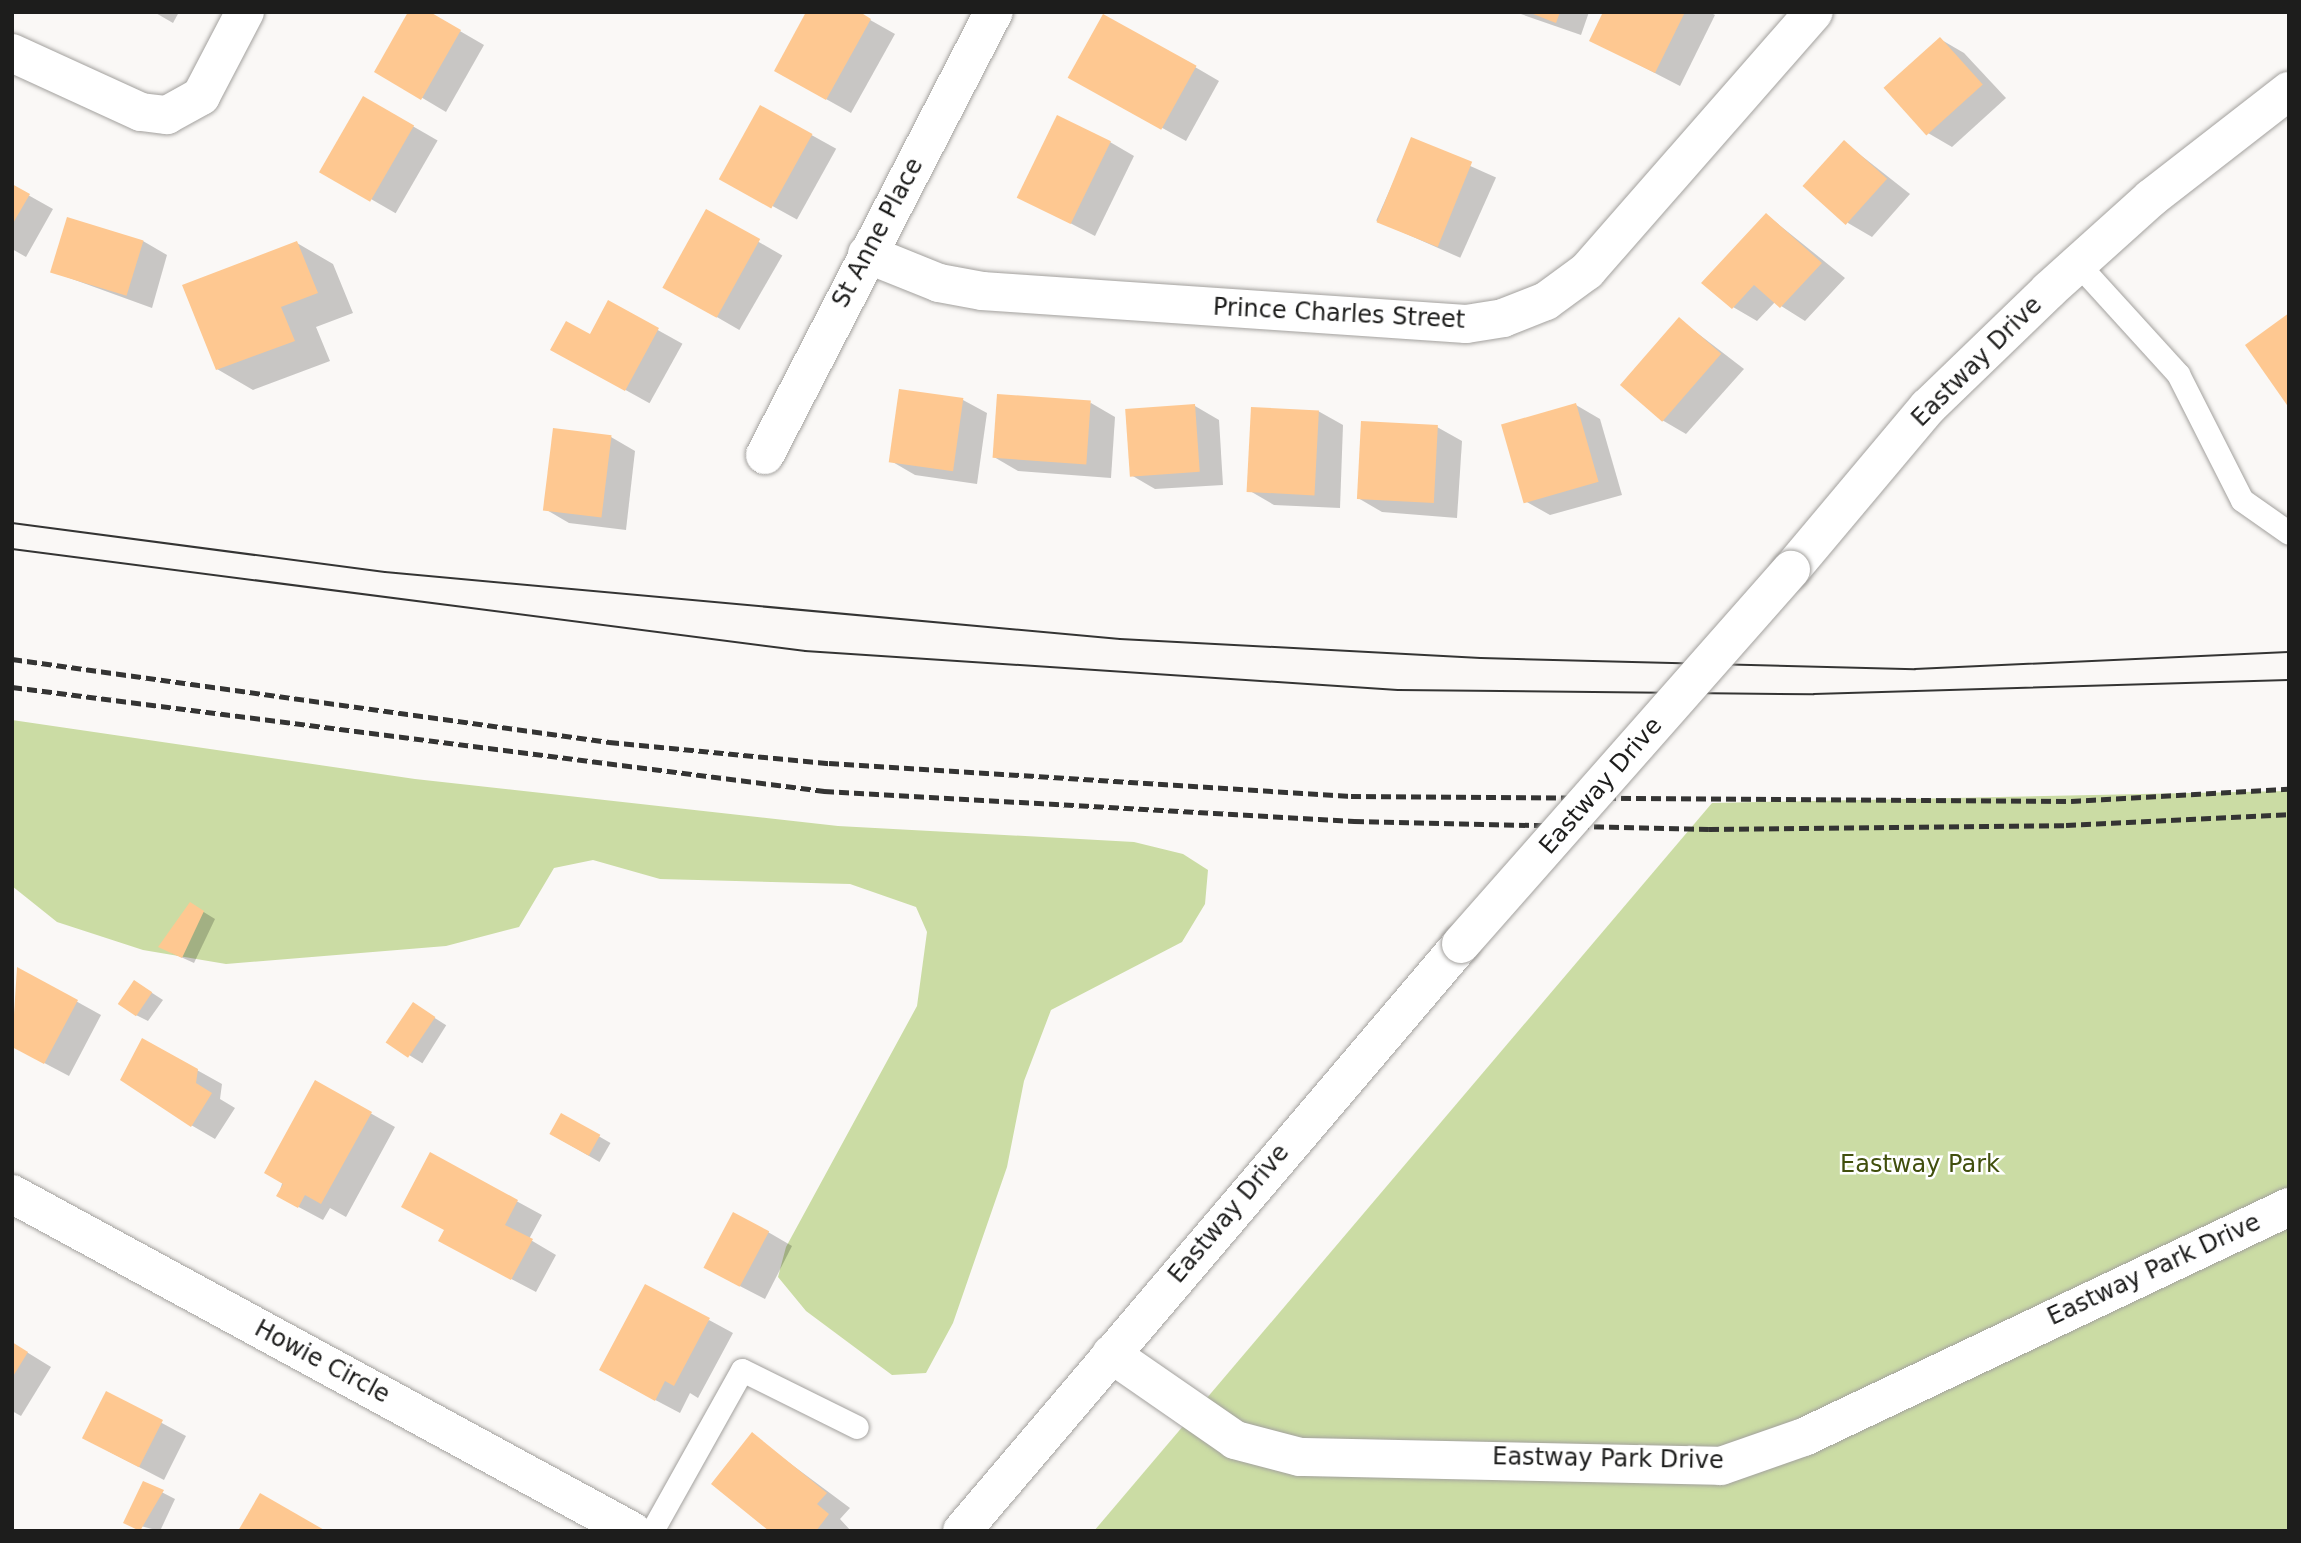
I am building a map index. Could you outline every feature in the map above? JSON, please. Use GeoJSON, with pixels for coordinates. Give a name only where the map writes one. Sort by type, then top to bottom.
{"type":"FeatureCollection","features":[{"type":"Feature","properties":{"kind":"street"},"geometry":{"type":"LineString","coordinates":[[12,53],[141,112],[167,115],[201,96],[245,12]]}},
{"type":"Feature","properties":{"kind":"street","name":"St Anne Place"},"geometry":{"type":"LineString","coordinates":[[765,455],[994,12]]}},
{"type":"Feature","properties":{"kind":"street","name":"Prince Charles Street"},"geometry":{"type":"LineString","coordinates":[[867,254],[939,283],[982,291],[1466,324],[1503,318],[1546,301],[1587,271],[1814,12]]}},
{"type":"Feature","properties":{"kind":"street","name":"Eastway Drive"},"geometry":{"type":"LineString","coordinates":[[962,1531],[1461,944],[1791,570],[1928,407],[2078,264],[2289,91]]}},
{"type":"Feature","properties":{"kind":"street","name":"Howie Circle"},"geometry":{"type":"LineString","coordinates":[[12,1194],[634,1530]]}},
{"type":"Feature","properties":{"kind":"street","name":"Eastway Park Drive"},"geometry":{"type":"LineString","coordinates":[[1111,1354],[1236,1440],[1300,1457],[1721,1466],[1804,1437],[2289,1207]]}},
{"type":"Feature","properties":{"kind":"lane"},"geometry":{"type":"LineString","coordinates":[[2078,264],[2178,374],[2242,500],[2289,533]]}},
{"type":"Feature","properties":{"kind":"lane"},"geometry":{"type":"LineString","coordinates":[[634,1530],[742,1370],[857,1427]]}},
{"type":"Feature","properties":{"kind":"green space"},"geometry":{"type":"Polygon","coordinates":[[[12,720],[415,779],[838,826],[1134,842],[1183,854],[1208,870],[1205,904],[1182,942],[1051,1010],[1024,1081],[1007,1167],[953,1323],[926,1373],[892,1375],[806,1311],[778,1277],[786,1247],[917,1006],[927,932],[916,907],[850,884],[660,879],[593,860],[554,868],[519,927],[446,946],[226,964],[143,950],[57,922],[12,886],[12,720]]]}},
{"type":"Feature","properties":{"kind":"green space","name":"Eastway Park"},"geometry":{"type":"Polygon","coordinates":[[[2289,791],[2289,1531],[1094,1531],[1712,803],[2289,791]]]}},
{"type":"Feature","properties":{"kind":"building"},"geometry":{"type":"Polygon","coordinates":[[[408,12],[430,12],[461,30],[421,100],[374,72],[408,12]]]}},
{"type":"Feature","properties":{"kind":"building"},"geometry":{"type":"Polygon","coordinates":[[[806,12],[860,12],[871,19],[826,100],[774,71],[806,12]]]}},
{"type":"Feature","properties":{"kind":"building"},"geometry":{"type":"Polygon","coordinates":[[[1528,12],[1560,12],[1556,23],[1528,12]]]}},
{"type":"Feature","properties":{"kind":"building"},"geometry":{"type":"Polygon","coordinates":[[[1603,12],[1685,12],[1655,73],[1589,41],[1603,12]]]}},
{"type":"Feature","properties":{"kind":"building"},"geometry":{"type":"Polygon","coordinates":[[[1103,14],[1197,66],[1161,130],[1068,78],[1103,14]]]}},
{"type":"Feature","properties":{"kind":"building"},"geometry":{"type":"Polygon","coordinates":[[[1940,37],[1983,85],[1926,135],[1884,88],[1940,37]]]}},
{"type":"Feature","properties":{"kind":"building"},"geometry":{"type":"Polygon","coordinates":[[[363,96],[414,126],[370,202],[319,172],[363,96]]]}},
{"type":"Feature","properties":{"kind":"building"},"geometry":{"type":"Polygon","coordinates":[[[760,105],[812,134],[771,208],[719,179],[760,105]]]}},
{"type":"Feature","properties":{"kind":"building"},"geometry":{"type":"Polygon","coordinates":[[[1057,115],[1111,141],[1071,224],[1017,198],[1057,115]]]}},
{"type":"Feature","properties":{"kind":"building"},"geometry":{"type":"Polygon","coordinates":[[[1411,137],[1472,162],[1438,247],[1377,222],[1411,137]]]}},
{"type":"Feature","properties":{"kind":"building"},"geometry":{"type":"Polygon","coordinates":[[[1844,140],[1887,179],[1846,225],[1803,186],[1844,140]]]}},
{"type":"Feature","properties":{"kind":"building"},"geometry":{"type":"Polygon","coordinates":[[[12,184],[30,194],[12,225],[12,184]]]}},
{"type":"Feature","properties":{"kind":"building"},"geometry":{"type":"Polygon","coordinates":[[[706,209],[760,239],[717,318],[662,288],[706,209]]]}},
{"type":"Feature","properties":{"kind":"building"},"geometry":{"type":"Polygon","coordinates":[[[1766,213],[1822,263],[1780,308],[1754,285],[1732,309],[1701,283],[1766,213]]]}},
{"type":"Feature","properties":{"kind":"building"},"geometry":{"type":"Polygon","coordinates":[[[67,217],[144,240],[127,296],[50,272],[67,217]]]}},
{"type":"Feature","properties":{"kind":"building"},"geometry":{"type":"Polygon","coordinates":[[[297,241],[318,293],[281,307],[295,341],[216,370],[182,285],[297,241]]]}},
{"type":"Feature","properties":{"kind":"building"},"geometry":{"type":"Polygon","coordinates":[[[608,300],[659,328],[625,391],[550,350],[566,321],[590,334],[608,300]]]}},
{"type":"Feature","properties":{"kind":"building"},"geometry":{"type":"Polygon","coordinates":[[[2289,313],[2289,408],[2245,345],[2289,313]]]}},
{"type":"Feature","properties":{"kind":"building"},"geometry":{"type":"Polygon","coordinates":[[[1679,317],[1721,354],[1662,422],[1620,385],[1679,317]]]}},
{"type":"Feature","properties":{"kind":"building"},"geometry":{"type":"Polygon","coordinates":[[[899,389],[963,398],[953,471],[889,462],[899,389]]]}},
{"type":"Feature","properties":{"kind":"building"},"geometry":{"type":"Polygon","coordinates":[[[997,394],[1091,401],[1086,464],[993,458],[997,394]]]}},
{"type":"Feature","properties":{"kind":"building"},"geometry":{"type":"Polygon","coordinates":[[[1576,403],[1599,482],[1524,503],[1501,424],[1576,403]]]}},
{"type":"Feature","properties":{"kind":"building"},"geometry":{"type":"Polygon","coordinates":[[[1195,404],[1200,472],[1130,477],[1125,409],[1195,404]]]}},
{"type":"Feature","properties":{"kind":"building"},"geometry":{"type":"Polygon","coordinates":[[[1251,407],[1319,411],[1314,495],[1247,492],[1251,407]]]}},
{"type":"Feature","properties":{"kind":"building"},"geometry":{"type":"Polygon","coordinates":[[[1361,421],[1438,425],[1434,503],[1357,499],[1361,421]]]}},
{"type":"Feature","properties":{"kind":"building"},"geometry":{"type":"Polygon","coordinates":[[[553,428],[612,435],[601,518],[543,510],[553,428]]]}},
{"type":"Feature","properties":{"kind":"building"},"geometry":{"type":"Polygon","coordinates":[[[190,902],[204,911],[182,958],[158,947],[190,902]]]}},
{"type":"Feature","properties":{"kind":"building"},"geometry":{"type":"Polygon","coordinates":[[[17,967],[78,1000],[44,1064],[12,1047],[17,967]]]}},
{"type":"Feature","properties":{"kind":"building"},"geometry":{"type":"Polygon","coordinates":[[[134,980],[152,992],[136,1016],[118,1004],[134,980]]]}},
{"type":"Feature","properties":{"kind":"building"},"geometry":{"type":"Polygon","coordinates":[[[413,1002],[435,1017],[408,1058],[386,1043],[413,1002]]]}},
{"type":"Feature","properties":{"kind":"building"},"geometry":{"type":"Polygon","coordinates":[[[142,1038],[198,1069],[196,1083],[212,1093],[191,1127],[120,1080],[142,1038]]]}},
{"type":"Feature","properties":{"kind":"building"},"geometry":{"type":"Polygon","coordinates":[[[315,1080],[372,1112],[321,1204],[305,1195],[298,1208],[276,1196],[283,1184],[264,1173],[315,1080]]]}},
{"type":"Feature","properties":{"kind":"building"},"geometry":{"type":"Polygon","coordinates":[[[561,1113],[600,1135],[589,1156],[549,1134],[561,1113]]]}},
{"type":"Feature","properties":{"kind":"building"},"geometry":{"type":"Polygon","coordinates":[[[430,1152],[518,1200],[505,1225],[533,1239],[511,1280],[438,1241],[444,1230],[401,1207],[430,1152]]]}},
{"type":"Feature","properties":{"kind":"building"},"geometry":{"type":"Polygon","coordinates":[[[733,1212],[769,1231],[740,1287],[703,1268],[733,1212]]]}},
{"type":"Feature","properties":{"kind":"building"},"geometry":{"type":"Polygon","coordinates":[[[645,1284],[710,1318],[674,1386],[665,1381],[655,1401],[599,1370],[645,1284]]]}},
{"type":"Feature","properties":{"kind":"building"},"geometry":{"type":"Polygon","coordinates":[[[12,1342],[28,1352],[12,1378],[12,1342]]]}},
{"type":"Feature","properties":{"kind":"building"},"geometry":{"type":"Polygon","coordinates":[[[106,1391],[163,1420],[139,1467],[82,1438],[106,1391]]]}},
{"type":"Feature","properties":{"kind":"building"},"geometry":{"type":"Polygon","coordinates":[[[752,1432],[827,1493],[817,1504],[829,1514],[816,1531],[769,1531],[711,1484],[752,1432]]]}},
{"type":"Feature","properties":{"kind":"building"},"geometry":{"type":"Polygon","coordinates":[[[143,1481],[164,1490],[140,1531],[123,1523],[143,1481]]]}},
{"type":"Feature","properties":{"kind":"building"},"geometry":{"type":"Polygon","coordinates":[[[260,1493],[326,1531],[238,1531],[260,1493]]]}},
{"type":"Feature","properties":{"kind":"tram line"},"geometry":{"type":"LineString","coordinates":[[12,523],[385,572],[1120,639],[1481,658],[1915,669],[2289,652]]}},
{"type":"Feature","properties":{"kind":"tram line"},"geometry":{"type":"LineString","coordinates":[[12,549],[805,651],[1398,690],[1814,694],[2289,680]]}},
{"type":"Feature","properties":{"kind":"railway"},"geometry":{"type":"LineString","coordinates":[[12,659],[609,742],[829,763],[1351,796],[2071,801],[2289,789]]}},
{"type":"Feature","properties":{"kind":"railway"},"geometry":{"type":"LineString","coordinates":[[12,687],[824,791],[1354,821],[1709,829],[2066,825],[2289,814]]}}]}
